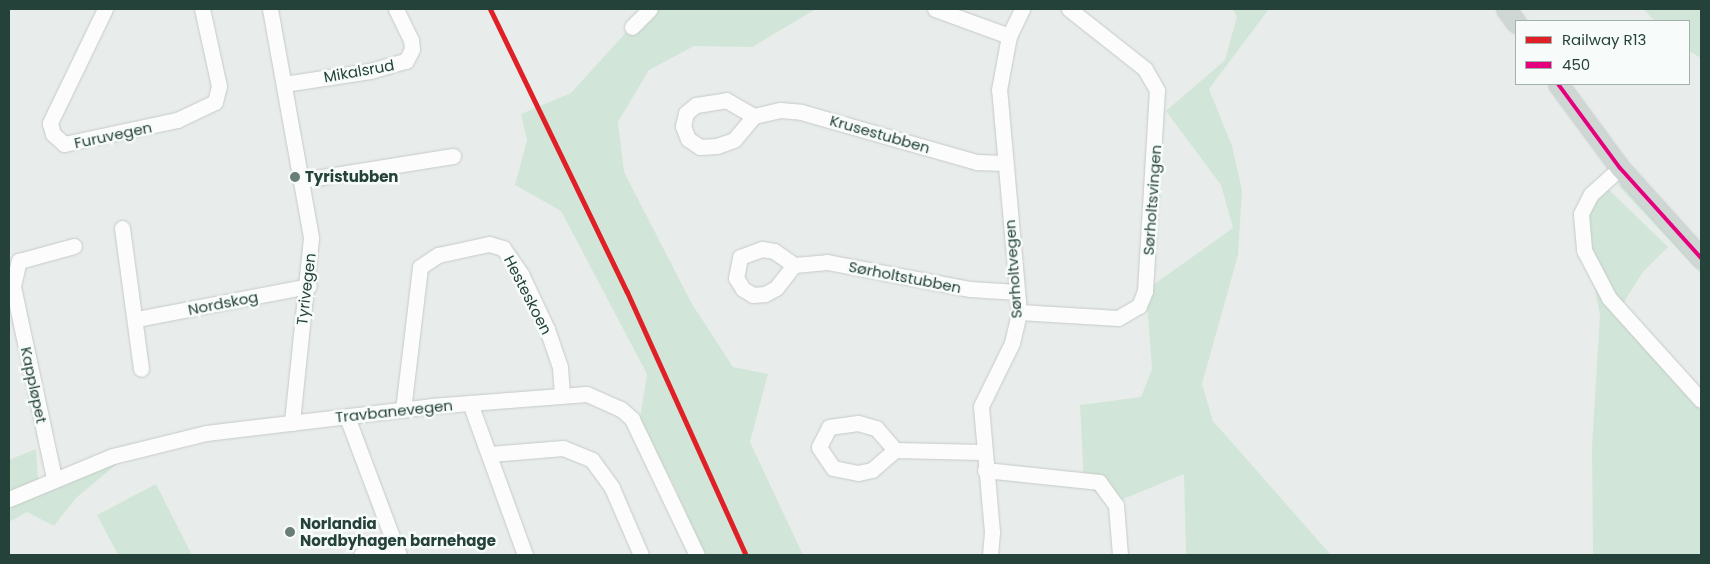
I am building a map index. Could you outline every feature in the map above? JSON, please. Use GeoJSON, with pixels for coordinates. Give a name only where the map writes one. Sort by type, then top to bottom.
{"type":"FeatureCollection","features":[{"type":"Feature","properties":{"kind":"main road"},"geometry":{"type":"LineString","coordinates":[[1506,9],[1515,22]]}},
{"type":"Feature","properties":{"kind":"main road"},"geometry":{"type":"LineString","coordinates":[[1559,85],[1620,168],[1701,258]]}},
{"type":"Feature","properties":{"kind":"street","name":"Furuvegen"},"geometry":{"type":"LineString","coordinates":[[105,9],[50,123],[53,134],[64,144],[177,120],[215,102],[219,86],[202,9]]}},
{"type":"Feature","properties":{"kind":"street","name":"Tyrivegen"},"geometry":{"type":"LineString","coordinates":[[270,9],[303,180],[311,238],[309,286],[297,348],[292,423]]}},
{"type":"Feature","properties":{"kind":"street","name":"Mikalsrud"},"geometry":{"type":"LineString","coordinates":[[284,84],[370,71],[406,61],[412,49],[411,40],[396,9]]}},
{"type":"Feature","properties":{"kind":"street"},"geometry":{"type":"LineString","coordinates":[[632,27],[650,9]]}},
{"type":"Feature","properties":{"kind":"street"},"geometry":{"type":"LineString","coordinates":[[934,9],[1009,36]]}},
{"type":"Feature","properties":{"kind":"street","name":"Sørholtvegen"},"geometry":{"type":"LineString","coordinates":[[990,555],[992,526],[982,452],[981,406],[1012,343],[1019,312],[999,90],[1009,36],[1022,9]]}},
{"type":"Feature","properties":{"kind":"street","name":"Sørholtsvingen"},"geometry":{"type":"LineString","coordinates":[[1019,312],[1118,318],[1139,306],[1145,290],[1157,90],[1145,69],[1069,9]]}},
{"type":"Feature","properties":{"kind":"street","name":"Krusestubben"},"geometry":{"type":"LineString","coordinates":[[754,116],[780,110],[801,112],[977,162],[1005,163]]}},
{"type":"Feature","properties":{"kind":"street"},"geometry":{"type":"LineString","coordinates":[[303,180],[453,156]]}},
{"type":"Feature","properties":{"kind":"street"},"geometry":{"type":"LineString","coordinates":[[1620,168],[1591,194],[1581,214],[1584,250],[1609,298],[1701,400]]}},
{"type":"Feature","properties":{"kind":"street"},"geometry":{"type":"LineString","coordinates":[[122,228],[137,319],[141,369]]}},
{"type":"Feature","properties":{"kind":"street","name":"Hesteskoen"},"geometry":{"type":"LineString","coordinates":[[403,410],[420,267],[438,255],[489,244],[503,248],[521,274],[547,329],[560,367],[562,394]]}},
{"type":"Feature","properties":{"kind":"street","name":"Kappløpet"},"geometry":{"type":"LineString","coordinates":[[54,478],[13,286],[19,261],[74,246]]}},
{"type":"Feature","properties":{"kind":"street","name":"Sørholtstubben"},"geometry":{"type":"LineString","coordinates":[[794,264],[827,262],[970,289],[1017,292]]}},
{"type":"Feature","properties":{"kind":"street","name":"Nordskog"},"geometry":{"type":"LineString","coordinates":[[137,319],[309,286]]}},
{"type":"Feature","properties":{"kind":"street","name":"Travbanevegen"},"geometry":{"type":"LineString","coordinates":[[9,499],[54,478],[112,456],[172,440],[403,410],[562,394],[587,394],[606,400],[632,419],[697,555]]}},
{"type":"Feature","properties":{"kind":"street"},"geometry":{"type":"LineString","coordinates":[[470,403],[525,555]]}},
{"type":"Feature","properties":{"kind":"street"},"geometry":{"type":"LineString","coordinates":[[347,417],[397,550],[361,555]]}},
{"type":"Feature","properties":{"kind":"street"},"geometry":{"type":"LineString","coordinates":[[894,450],[876,428],[858,423],[829,427],[819,447],[833,468],[858,473],[872,470],[894,450],[982,452]]}},
{"type":"Feature","properties":{"kind":"street"},"geometry":{"type":"LineString","coordinates":[[490,454],[563,448],[587,456],[602,471],[641,555]]}},
{"type":"Feature","properties":{"kind":"street"},"geometry":{"type":"LineString","coordinates":[[985,470],[1099,482],[1116,505],[1120,555]]}},
{"type":"Feature","properties":{"kind":"green space"},"geometry":{"type":"Polygon","coordinates":[[[641,9],[816,9],[752,47],[694,46],[649,70],[618,122],[624,172],[692,304],[733,367],[768,374],[750,442],[803,555],[704,555],[672,481],[639,425],[647,374],[561,211],[515,185],[527,140],[521,114],[571,93],[630,28],[641,9]]]}},
{"type":"Feature","properties":{"kind":"green space"},"geometry":{"type":"Polygon","coordinates":[[[1232,9],[1269,9],[1209,89],[1232,146],[1242,190],[1238,255],[1202,384],[1213,421],[1331,555],[1186,555],[1184,474],[1111,504],[1084,484],[1080,405],[1141,397],[1152,369],[1146,290],[1233,228],[1221,185],[1166,111],[1225,60],[1237,16],[1232,9]]]}},
{"type":"Feature","properties":{"kind":"green space"},"geometry":{"type":"Polygon","coordinates":[[[1643,9],[1701,9],[1701,58],[1690,52],[1690,20],[1654,20],[1643,9]]]}},
{"type":"Feature","properties":{"kind":"green space"},"geometry":{"type":"Polygon","coordinates":[[[1624,184],[1701,268],[1701,274],[1618,185],[1624,184]]]}},
{"type":"Feature","properties":{"kind":"green space"},"geometry":{"type":"Polygon","coordinates":[[[1604,185],[1668,247],[1643,272],[1617,313],[1701,408],[1701,555],[1593,555],[1592,446],[1600,315],[1588,255],[1585,208],[1604,185]]]}},
{"type":"Feature","properties":{"kind":"green space"},"geometry":{"type":"Polygon","coordinates":[[[36,449],[38,481],[135,449],[76,498],[54,526],[27,512],[9,522],[9,460],[36,449]]]}},
{"type":"Feature","properties":{"kind":"green space"},"geometry":{"type":"Polygon","coordinates":[[[156,484],[192,555],[118,555],[97,515],[156,484]]]}},
{"type":"Feature","properties":{"kind":"rail line","name":"R13"},"geometry":{"type":"LineString","coordinates":[[490,9],[627,292],[746,555]]}},
{"type":"Feature","properties":{"kind":"transit line","name":"450"},"geometry":{"type":"LineString","coordinates":[[1559,85],[1620,168],[1701,258]]}},
{"type":"Feature","properties":{"kind":"place","name":"Tyristubben"},"geometry":{"type":"Point","coordinates":[295,177]}},
{"type":"Feature","properties":{"kind":"place","name":"Norlandia Nordbyhagen barnehage"},"geometry":{"type":"Point","coordinates":[290,532]}}]}
